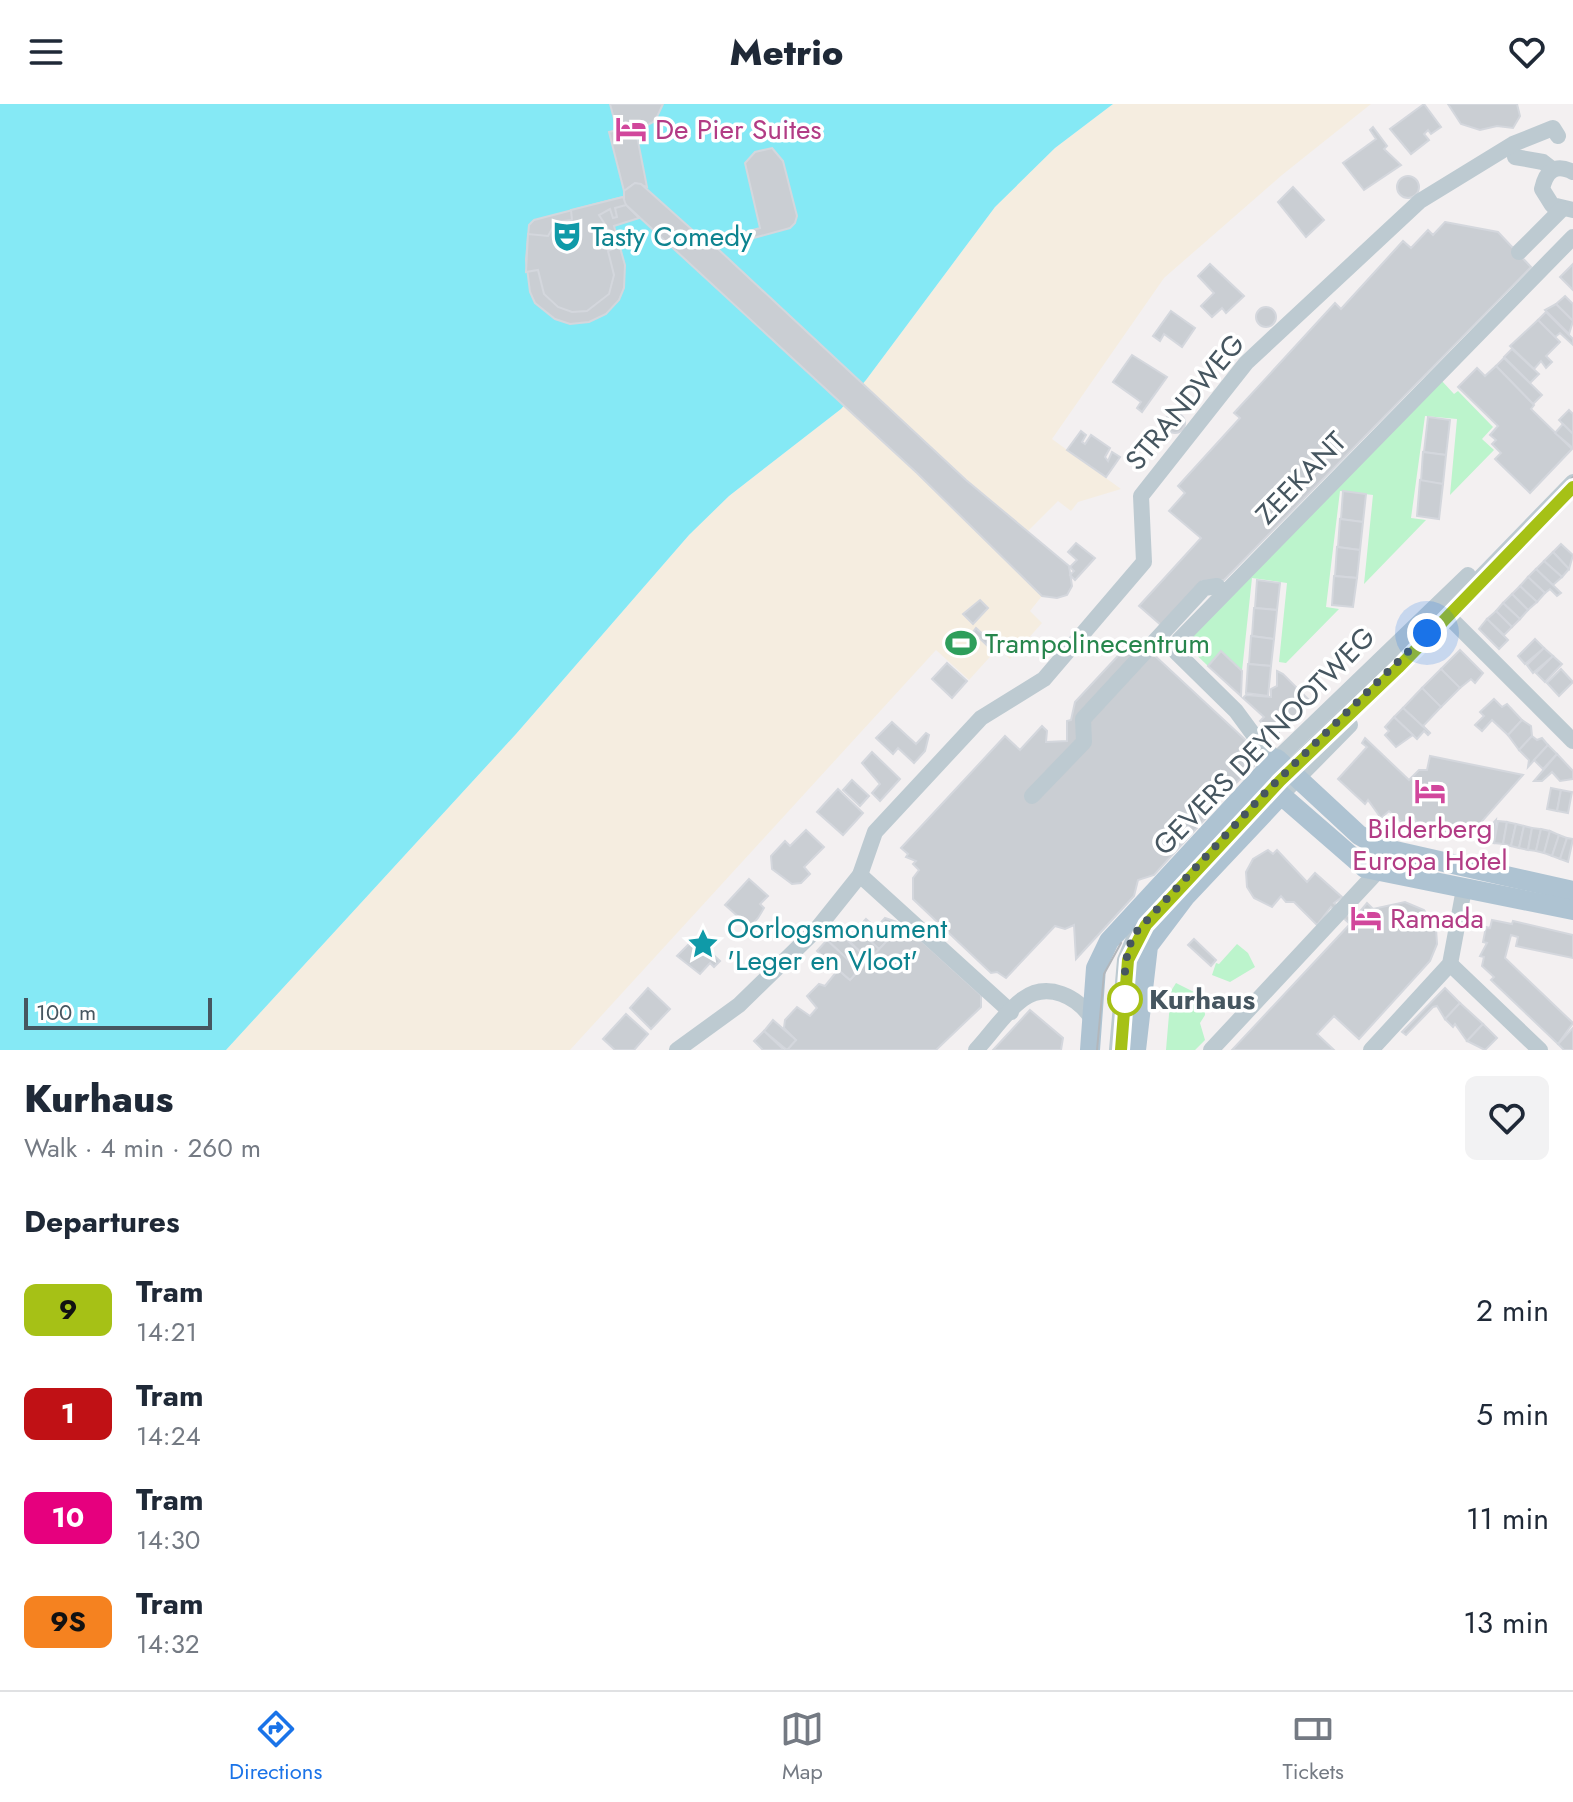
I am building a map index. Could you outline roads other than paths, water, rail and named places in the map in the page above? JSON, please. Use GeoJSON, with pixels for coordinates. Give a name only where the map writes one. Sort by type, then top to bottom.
{"type":"FeatureCollection","features":[{"type":"Feature","properties":{"kind":"main road"},"geometry":{"type":"LineString","coordinates":[[1285,776],[1352,860],[1377,872],[1573,910]]}},
{"type":"Feature","properties":{"kind":"main road"},"geometry":{"type":"LineString","coordinates":[[1285,776],[1359,835],[1382,848],[1573,891]]}},
{"type":"Feature","properties":{"kind":"main road","name":"GEVERS DEYNOOTWEG"},"geometry":{"type":"LineString","coordinates":[[1090,1050],[1096,968],[1109,941],[1285,776]]}},
{"type":"Feature","properties":{"kind":"main road","name":"GEVERS DEYNOOTWEG"},"geometry":{"type":"LineString","coordinates":[[1136,1050],[1148,946],[1285,776]]}},
{"type":"Feature","properties":{"kind":"street","name":"STRANDWEG"},"geometry":{"type":"LineString","coordinates":[[677,1050],[739,1005],[816,930],[860,875],[875,832],[981,718],[1044,679],[1144,562],[1141,496],[1246,363],[1420,201],[1513,144],[1553,128],[1558,136]]}},
{"type":"Feature","properties":{"kind":"street"},"geometry":{"type":"LineString","coordinates":[[1515,157],[1543,162],[1552,169]]}},
{"type":"Feature","properties":{"kind":"street"},"geometry":{"type":"LineString","coordinates":[[1519,252],[1567,210],[1545,198],[1542,189],[1546,174],[1552,169],[1564,168],[1573,172]]}},
{"type":"Feature","properties":{"kind":"street","name":"ZEEKANT"},"geometry":{"type":"LineString","coordinates":[[1285,776],[1236,711],[1176,652],[1179,640],[1573,237]]}},
{"type":"Feature","properties":{"kind":"street","name":"GEVERS DEYNOOTWEG"},"geometry":{"type":"LineString","coordinates":[[1117,1050],[1125,960],[1133,938],[1573,468]]}},
{"type":"Feature","properties":{"kind":"street","name":"GEVERS DEYNOOTWEG"},"geometry":{"type":"LineString","coordinates":[[1285,776],[1573,482]]}},
{"type":"Feature","properties":{"kind":"street","name":"GEVERS DEYNOOTWEG"},"geometry":{"type":"LineString","coordinates":[[1285,776],[1453,621],[1573,496]]}},
{"type":"Feature","properties":{"kind":"street"},"geometry":{"type":"LineString","coordinates":[[1032,796],[1084,742],[1083,719],[1204,588],[1217,586],[1224,593]]}},
{"type":"Feature","properties":{"kind":"street"},"geometry":{"type":"LineString","coordinates":[[1453,621],[1573,741]]}},
{"type":"Feature","properties":{"kind":"street"},"geometry":{"type":"LineString","coordinates":[[1211,1050],[1377,872]]}},
{"type":"Feature","properties":{"kind":"street"},"geometry":{"type":"LineString","coordinates":[[860,875],[1011,1012]]}},
{"type":"Feature","properties":{"kind":"street"},"geometry":{"type":"LineString","coordinates":[[1371,1050],[1450,964],[1464,889]]}},
{"type":"Feature","properties":{"kind":"street"},"geometry":{"type":"LineString","coordinates":[[1450,964],[1540,1050]]}},
{"type":"Feature","properties":{"kind":"street"},"geometry":{"type":"LineString","coordinates":[[976,1050],[1024,998],[1052,991],[1071,997],[1092,1019]]}},
{"type":"Feature","properties":{"kind":"water"},"geometry":{"type":"Polygon","coordinates":[[[0,104],[1113,104],[1055,148],[995,207],[841,409],[729,496],[689,535],[516,734],[226,1050],[0,1050],[0,104]]]}},
{"type":"Feature","properties":{"kind":"tram line"},"geometry":{"type":"LineString","coordinates":[[1114,1050],[1122,960],[1137,925],[1279,773],[1373,684],[1573,477]]}},
{"type":"Feature","properties":{"kind":"tram line","name":"9"},"geometry":{"type":"LineString","coordinates":[[1121,1050],[1128,960],[1146,925],[1280,781],[1398,668],[1573,487]]}},
{"type":"Feature","properties":{"kind":"tram line"},"geometry":{"type":"LineString","coordinates":[[1097,1050],[1104,974],[1121,943]]}},
{"type":"Feature","properties":{"kind":"place","name":"De Pier Suites"},"geometry":{"type":"Point","coordinates":[631,129]}},
{"type":"Feature","properties":{"kind":"place","name":"Tasty Comedy"},"geometry":{"type":"Point","coordinates":[567,236]}},
{"type":"Feature","properties":{"kind":"place","name":"Trampolinecentrum"},"geometry":{"type":"Point","coordinates":[961,643]}},
{"type":"Feature","properties":{"kind":"place","name":"Bilderberg Europa Hotel"},"geometry":{"type":"Point","coordinates":[1430,791]}},
{"type":"Feature","properties":{"kind":"place","name":"Ramada"},"geometry":{"type":"Point","coordinates":[1366,918]}},
{"type":"Feature","properties":{"kind":"place","name":"Oorlogsmonument 'Leger en Vloot'"},"geometry":{"type":"Point","coordinates":[703,944]}},
{"type":"Feature","properties":{"kind":"place","name":"Kurhaus"},"geometry":{"type":"Point","coordinates":[1125,999]}}]}
